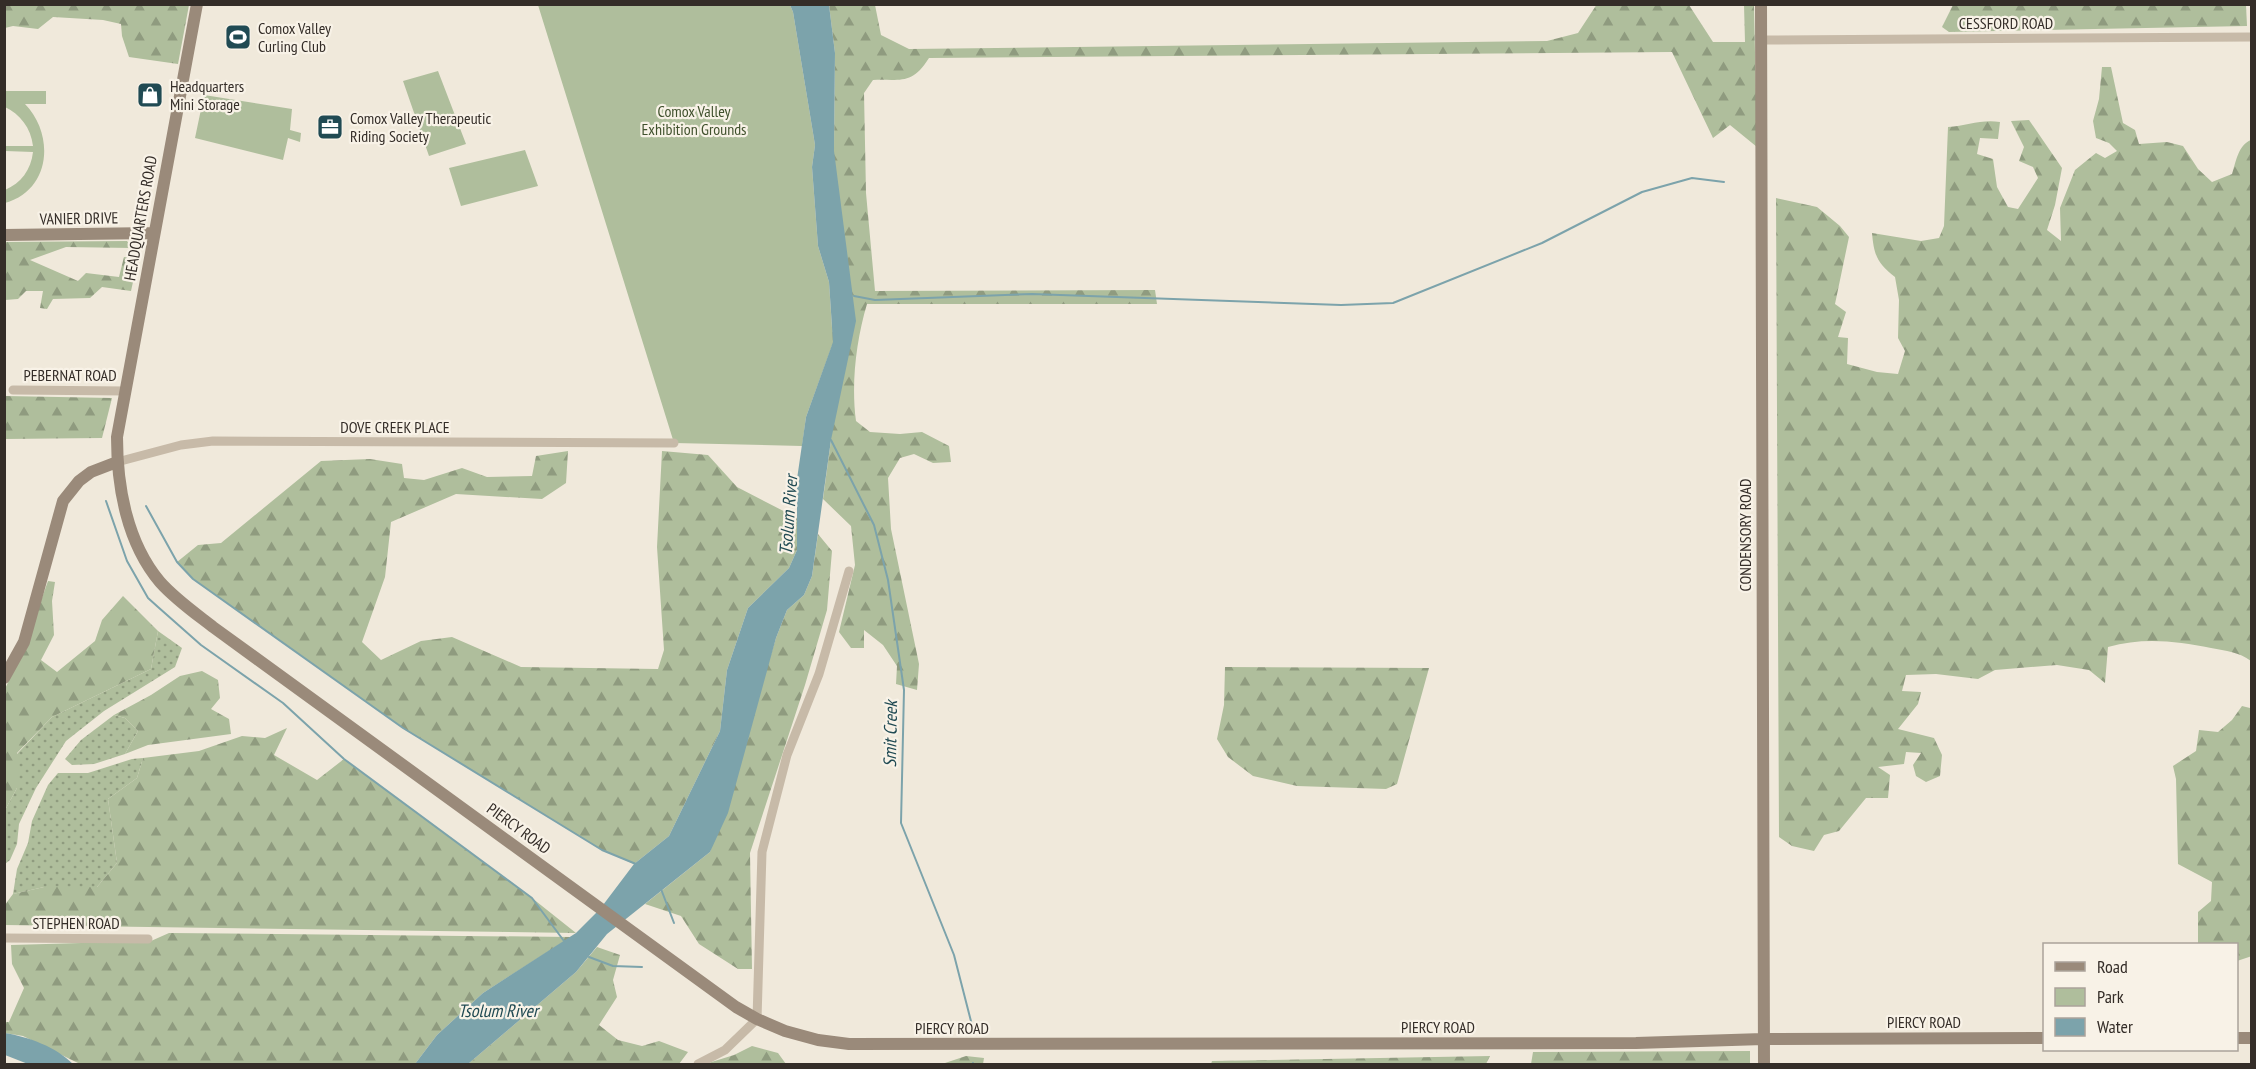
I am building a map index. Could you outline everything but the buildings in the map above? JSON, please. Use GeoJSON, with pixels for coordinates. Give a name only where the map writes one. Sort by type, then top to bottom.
{"type":"FeatureCollection","features":[{"type":"Feature","properties":{"kind":"main road","name":"HEADQUARTERS ROAD"},"geometry":{"type":"LineString","coordinates":[[117,437],[196,4]]}},
{"type":"Feature","properties":{"kind":"main road","name":"CONDENSORY ROAD"},"geometry":{"type":"LineString","coordinates":[[1761,4],[1764,1065]]}},
{"type":"Feature","properties":{"kind":"main road","name":"VANIER DRIVE"},"geometry":{"type":"LineString","coordinates":[[4,235],[154,233]]}},
{"type":"Feature","properties":{"kind":"main road","name":"PIERCY ROAD"},"geometry":{"type":"LineString","coordinates":[[117,437],[117,462],[123,503],[142,554],[160,582],[213,627],[701,982],[757,1019],[785,1031],[818,1040],[849,1044],[1636,1043],[1763,1039],[2043,1038]]}},
{"type":"Feature","properties":{"kind":"main road"},"geometry":{"type":"LineString","coordinates":[[4,678],[24,642],[63,501],[79,481],[91,472],[117,462]]}},
{"type":"Feature","properties":{"kind":"street","name":"CESSFORD ROAD"},"geometry":{"type":"LineString","coordinates":[[1761,40],[2252,37]]}},
{"type":"Feature","properties":{"kind":"street","name":"PEBERNAT ROAD"},"geometry":{"type":"LineString","coordinates":[[13,390],[126,391]]}},
{"type":"Feature","properties":{"kind":"street","name":"DOVE CREEK PLACE"},"geometry":{"type":"LineString","coordinates":[[117,462],[182,445],[213,441],[674,443]]}},
{"type":"Feature","properties":{"kind":"street"},"geometry":{"type":"LineString","coordinates":[[698,1065],[724,1050],[757,1019],[762,852],[787,755],[819,674],[849,571]]}},
{"type":"Feature","properties":{"kind":"street","name":"STEPHEN ROAD"},"geometry":{"type":"LineString","coordinates":[[4,938],[148,939]]}},
{"type":"Feature","properties":{"kind":"green space"},"geometry":{"type":"Polygon","coordinates":[[[5,4],[189,5],[178,64],[129,57],[122,36],[121,24],[103,20],[53,17],[38,29],[13,26],[5,28],[5,4]]]}},
{"type":"Feature","properties":{"kind":"green space"},"geometry":{"type":"Polygon","coordinates":[[[1597,4],[1689,5],[1713,42],[1745,42],[1744,5],[1754,5],[1757,147],[1730,125],[1713,138],[1672,52],[929,58],[917,73],[906,79],[873,80],[864,93],[866,193],[875,291],[1155,290],[1157,304],[867,304],[856,362],[854,392],[856,421],[870,432],[900,434],[922,432],[949,446],[951,462],[933,463],[914,454],[900,458],[888,478],[891,529],[919,664],[917,690],[896,684],[897,666],[883,645],[864,630],[864,648],[851,648],[839,632],[855,565],[851,526],[823,499],[831,440],[835,53],[829,5],[875,5],[881,35],[909,49],[1547,41],[1578,33],[1597,4]]]}},
{"type":"Feature","properties":{"kind":"green space","name":"Comox Valley Exhibition Grounds"},"geometry":{"type":"Polygon","coordinates":[[[538,5],[790,5],[815,145],[812,167],[818,246],[829,282],[833,343],[806,417],[802,446],[674,443],[538,5]]]}},
{"type":"Feature","properties":{"kind":"green space"},"geometry":{"type":"Polygon","coordinates":[[[1953,5],[2246,5],[2247,26],[1949,32],[1942,27],[1953,5]]]}},
{"type":"Feature","properties":{"kind":"green space"},"geometry":{"type":"Polygon","coordinates":[[[2102,67],[2111,67],[2123,123],[2135,130],[2139,144],[2167,142],[2183,146],[2198,169],[2212,182],[2232,174],[2240,150],[2251,140],[2251,661],[2222,650],[2185,643],[2147,641],[2108,647],[2105,683],[2089,670],[2057,665],[1995,670],[1978,679],[1936,674],[1906,675],[1902,691],[1921,692],[1918,704],[1898,729],[1934,738],[1942,755],[1940,776],[1926,782],[1916,776],[1913,765],[1921,753],[1906,752],[1904,764],[1878,767],[1890,775],[1888,798],[1866,798],[1839,831],[1824,835],[1814,851],[1792,846],[1779,837],[1776,198],[1817,207],[1840,226],[1849,237],[1835,304],[1846,312],[1838,337],[1848,338],[1847,364],[1877,372],[1898,374],[1905,351],[1898,338],[1899,300],[1895,277],[1877,258],[1872,233],[1921,241],[1939,238],[1944,226],[1948,127],[1987,121],[2000,122],[1998,139],[1980,138],[1977,154],[1993,159],[1997,187],[2008,207],[2018,209],[2038,178],[2033,167],[2019,161],[2024,147],[2011,121],[2029,120],[2062,168],[2055,205],[2047,230],[2061,241],[2060,208],[2075,170],[2096,153],[2105,158],[2117,151],[2109,143],[2096,138],[2093,121],[2099,99],[2102,67]]]}},
{"type":"Feature","properties":{"kind":"green space"},"geometry":{"type":"Polygon","coordinates":[[[438,71],[466,144],[429,156],[403,81],[438,71]]]}},
{"type":"Feature","properties":{"kind":"green space"},"geometry":{"type":"Polygon","coordinates":[[[5,91],[46,91],[46,104],[25,104],[35,117],[44,146],[44,160],[39,174],[32,186],[20,196],[5,203],[5,190],[16,184],[24,175],[30,165],[33,152],[5,151],[5,146],[33,146],[24,122],[5,107],[5,91]]]}},
{"type":"Feature","properties":{"kind":"green space"},"geometry":{"type":"Polygon","coordinates":[[[204,95],[292,109],[290,130],[301,133],[300,142],[288,138],[283,160],[195,138],[204,95]]]}},
{"type":"Feature","properties":{"kind":"green space"},"geometry":{"type":"Polygon","coordinates":[[[525,150],[538,186],[461,206],[449,168],[525,150]]]}},
{"type":"Feature","properties":{"kind":"green space"},"geometry":{"type":"Polygon","coordinates":[[[127,241],[132,248],[66,247],[30,260],[78,281],[86,273],[119,277],[124,257],[138,259],[131,291],[102,287],[90,298],[53,299],[47,309],[40,308],[43,291],[26,291],[18,299],[5,300],[5,242],[127,241]]]}},
{"type":"Feature","properties":{"kind":"green space"},"geometry":{"type":"Polygon","coordinates":[[[5,396],[112,398],[102,438],[5,439],[5,396]]]}},
{"type":"Feature","properties":{"kind":"green space"},"geometry":{"type":"Polygon","coordinates":[[[568,451],[566,483],[542,499],[456,494],[391,522],[385,577],[362,642],[381,660],[421,641],[452,637],[521,667],[658,669],[664,650],[657,547],[662,451],[708,455],[737,487],[797,518],[797,550],[789,568],[748,608],[727,670],[720,731],[669,836],[634,864],[602,850],[403,728],[193,579],[177,562],[198,545],[221,543],[321,461],[370,459],[402,464],[404,478],[424,480],[462,468],[487,477],[532,476],[536,456],[568,451]]]}},
{"type":"Feature","properties":{"kind":"green space"},"geometry":{"type":"Polygon","coordinates":[[[818,534],[832,551],[827,610],[750,853],[752,969],[738,969],[699,944],[681,916],[645,904],[710,852],[776,638],[787,610],[804,595],[812,576],[818,534]]]}},
{"type":"Feature","properties":{"kind":"green space"},"geometry":{"type":"Polygon","coordinates":[[[48,581],[55,582],[52,601],[54,635],[41,660],[57,672],[95,641],[102,620],[123,596],[158,631],[151,669],[52,717],[17,753],[17,788],[5,810],[5,689],[28,637],[48,581]]]}},
{"type":"Feature","properties":{"kind":"green space"},"geometry":{"type":"Polygon","coordinates":[[[158,631],[182,648],[175,667],[104,711],[66,741],[36,788],[19,824],[17,844],[10,860],[5,864],[5,810],[17,788],[17,754],[52,717],[151,669],[158,631]]]}},
{"type":"Feature","properties":{"kind":"green space"},"geometry":{"type":"Polygon","coordinates":[[[1225,667],[1429,668],[1397,784],[1386,789],[1297,786],[1253,776],[1228,757],[1217,739],[1224,705],[1225,667]]]}},
{"type":"Feature","properties":{"kind":"green space"},"geometry":{"type":"Polygon","coordinates":[[[202,671],[218,680],[220,698],[211,709],[229,719],[231,734],[148,745],[125,754],[138,731],[125,718],[114,715],[180,676],[202,671]]]}},
{"type":"Feature","properties":{"kind":"green space"},"geometry":{"type":"Polygon","coordinates":[[[2242,706],[2252,711],[2252,956],[2238,961],[2238,943],[2198,943],[2198,912],[2211,901],[2212,882],[2178,864],[2176,779],[2173,766],[2196,751],[2199,730],[2218,732],[2232,720],[2242,706]]]}},
{"type":"Feature","properties":{"kind":"green space"},"geometry":{"type":"Polygon","coordinates":[[[114,715],[125,718],[138,731],[125,754],[94,764],[72,765],[65,759],[81,740],[114,715]]]}},
{"type":"Feature","properties":{"kind":"green space"},"geometry":{"type":"Polygon","coordinates":[[[287,728],[274,755],[317,780],[344,759],[576,933],[5,925],[4,906],[13,894],[44,887],[97,887],[117,863],[108,799],[137,778],[143,758],[199,751],[242,736],[265,738],[287,728]]]}},
{"type":"Feature","properties":{"kind":"green space"},"geometry":{"type":"Polygon","coordinates":[[[143,758],[137,778],[108,799],[117,863],[97,887],[44,887],[13,894],[17,869],[28,843],[32,821],[48,785],[58,773],[88,773],[132,759],[143,758]]]}},
{"type":"Feature","properties":{"kind":"green space"},"geometry":{"type":"Polygon","coordinates":[[[169,933],[571,937],[483,993],[437,1035],[415,1064],[80,1064],[23,1036],[5,1033],[5,1022],[9,1022],[24,988],[12,964],[11,945],[151,941],[169,933]]]}},
{"type":"Feature","properties":{"kind":"green space"},"geometry":{"type":"Polygon","coordinates":[[[597,947],[620,955],[613,980],[617,997],[599,1025],[618,1040],[642,1046],[659,1041],[688,1052],[679,1064],[468,1064],[576,972],[597,947]]]}},
{"type":"Feature","properties":{"kind":"green space"},"geometry":{"type":"Polygon","coordinates":[[[752,1046],[778,1053],[786,1064],[705,1064],[734,1055],[752,1046]]]}},
{"type":"Feature","properties":{"kind":"green space"},"geometry":{"type":"Polygon","coordinates":[[[1750,1051],[1750,1064],[1531,1064],[1533,1052],[1750,1051]]]}},
{"type":"Feature","properties":{"kind":"green space"},"geometry":{"type":"Polygon","coordinates":[[[966,1056],[984,1058],[983,1064],[942,1064],[966,1056]]]}},
{"type":"Feature","properties":{"kind":"green space"},"geometry":{"type":"Polygon","coordinates":[[[1490,1056],[1486,1064],[1211,1064],[1212,1061],[1490,1056]]]}},
{"type":"Feature","properties":{"kind":"water","name":"Tsolum River"},"geometry":{"type":"Polygon","coordinates":[[[790,5],[829,5],[835,53],[834,151],[856,321],[831,440],[812,576],[804,595],[787,610],[776,638],[728,813],[710,852],[607,934],[576,972],[468,1064],[415,1064],[437,1035],[483,993],[576,933],[600,909],[634,864],[669,836],[720,731],[727,670],[748,608],[789,568],[797,550],[797,479],[806,417],[833,342],[829,282],[818,246],[812,167],[815,145],[790,5]]]}},
{"type":"Feature","properties":{"kind":"water"},"geometry":{"type":"Polygon","coordinates":[[[5,1033],[42,1044],[73,1064],[28,1064],[5,1055],[5,1033]]]}},
{"type":"Feature","properties":{"kind":"waterway"},"geometry":{"type":"LineString","coordinates":[[854,296],[875,300],[1032,294],[1341,305],[1393,303],[1542,243],[1642,192],[1692,178],[1724,182]]}},
{"type":"Feature","properties":{"kind":"waterway","name":"Smit Creek"},"geometry":{"type":"LineString","coordinates":[[831,440],[874,525],[888,580],[904,690],[901,823],[954,955],[973,1029]]}},
{"type":"Feature","properties":{"kind":"waterway"},"geometry":{"type":"LineString","coordinates":[[106,501],[127,561],[148,598],[201,645],[283,703],[344,759],[532,898],[564,941]]}},
{"type":"Feature","properties":{"kind":"waterway"},"geometry":{"type":"LineString","coordinates":[[146,506],[177,562],[193,579],[403,728],[602,850],[636,864]]}},
{"type":"Feature","properties":{"kind":"waterway"},"geometry":{"type":"LineString","coordinates":[[661,889],[674,923]]}},
{"type":"Feature","properties":{"kind":"waterway"},"geometry":{"type":"LineString","coordinates":[[589,957],[613,966],[642,967]]}},
{"type":"Feature","properties":{"kind":"place","name":"Comox Valley Curling Club"},"geometry":{"type":"Point","coordinates":[238,37]}},
{"type":"Feature","properties":{"kind":"place","name":"Headquarters Mini Storage"},"geometry":{"type":"Point","coordinates":[150,95]}},
{"type":"Feature","properties":{"kind":"place","name":"Comox Valley Therapeutic Riding Society"},"geometry":{"type":"Point","coordinates":[330,127]}}]}
